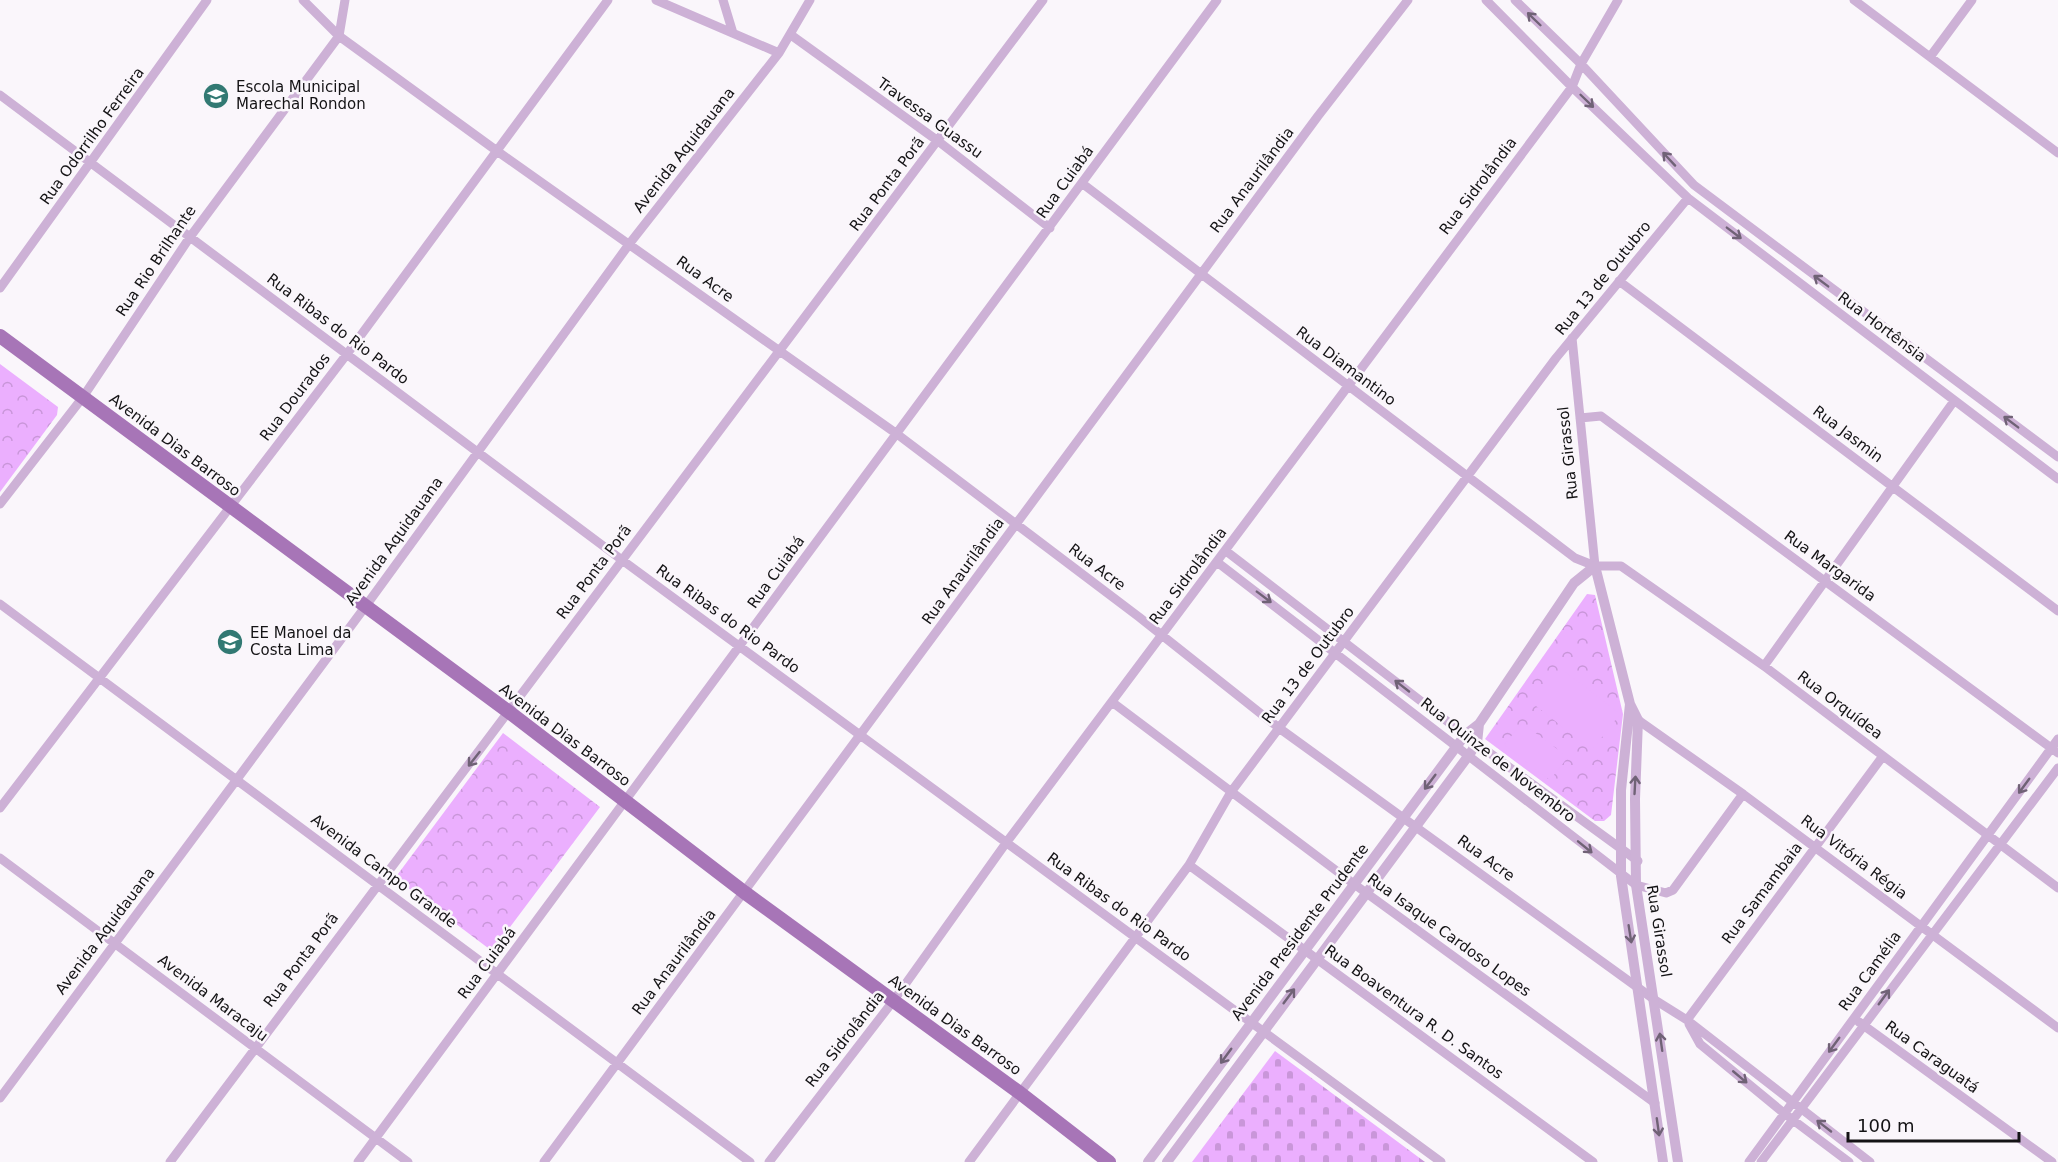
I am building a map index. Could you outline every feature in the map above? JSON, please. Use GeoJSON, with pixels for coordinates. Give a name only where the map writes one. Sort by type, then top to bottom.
{"type":"FeatureCollection","features":[{"type":"Feature","properties":{"kind":"main road","name":"Avenida Dias Barroso"},"geometry":{"type":"LineString","coordinates":[[0,336],[509,712],[744,892],[1020,1093],[1109,1162]]}},
{"type":"Feature","properties":{"kind":"street","name":"Rua Odorrilho Ferreira"},"geometry":{"type":"LineString","coordinates":[[0,288],[207,0]]}},
{"type":"Feature","properties":{"kind":"street","name":"Rua Acre"},"geometry":{"type":"LineString","coordinates":[[303,0],[339,36],[497,151],[897,434],[1162,635],[1279,728],[1417,825],[1655,1000],[1687,1020],[1870,1162]]}},
{"type":"Feature","properties":{"kind":"street"},"geometry":{"type":"LineString","coordinates":[[339,36],[345,0]]}},
{"type":"Feature","properties":{"kind":"street","name":"Rua Dourados"},"geometry":{"type":"LineString","coordinates":[[0,808],[347,354],[608,0]]}},
{"type":"Feature","properties":{"kind":"street"},"geometry":{"type":"LineString","coordinates":[[656,0],[779,53]]}},
{"type":"Feature","properties":{"kind":"street"},"geometry":{"type":"LineString","coordinates":[[723,0],[733,33]]}},
{"type":"Feature","properties":{"kind":"street","name":"Avenida Aquidauana"},"geometry":{"type":"LineString","coordinates":[[0,1098],[365,607],[630,243],[779,53],[810,0]]}},
{"type":"Feature","properties":{"kind":"street","name":"Rua Ponta Porã"},"geometry":{"type":"LineString","coordinates":[[170,1162],[254,1047],[509,712],[1043,0]]}},
{"type":"Feature","properties":{"kind":"street","name":"Rua Cuiabá"},"geometry":{"type":"LineString","coordinates":[[358,1162],[1217,0]]}},
{"type":"Feature","properties":{"kind":"street","name":"Rua Anaurilândia"},"geometry":{"type":"LineString","coordinates":[[544,1162],[1201,274],[1408,0]]}},
{"type":"Feature","properties":{"kind":"street","name":"Rua Hortênsia"},"geometry":{"type":"LineString","coordinates":[[1486,0],[1572,87],[1688,198],[2058,479]]}},
{"type":"Feature","properties":{"kind":"street"},"geometry":{"type":"LineString","coordinates":[[1515,0],[1581,64],[1694,185],[2058,458]]}},
{"type":"Feature","properties":{"kind":"street","name":"Rua Sidrolândia"},"geometry":{"type":"LineString","coordinates":[[769,1162],[894,1000],[1006,843],[1572,87],[1581,64],[1618,0]]}},
{"type":"Feature","properties":{"kind":"street"},"geometry":{"type":"LineString","coordinates":[[1854,0],[2058,153]]}},
{"type":"Feature","properties":{"kind":"street"},"geometry":{"type":"LineString","coordinates":[[1930,57],[1972,0]]}},
{"type":"Feature","properties":{"kind":"street","name":"Travessa Guassu"},"geometry":{"type":"LineString","coordinates":[[791,35],[938,141],[1050,228]]}},
{"type":"Feature","properties":{"kind":"street","name":"Rua Rio Brilhante"},"geometry":{"type":"LineString","coordinates":[[0,504],[83,397],[189,237],[339,36]]}},
{"type":"Feature","properties":{"kind":"street","name":"Rua Ribas do Rio Pardo"},"geometry":{"type":"LineString","coordinates":[[0,95],[622,560],[1441,1162]]}},
{"type":"Feature","properties":{"kind":"street","name":"Rua Diamantino"},"geometry":{"type":"LineString","coordinates":[[1083,183],[1575,558],[1595,566]]}},
{"type":"Feature","properties":{"kind":"street","name":"Rua 13 de Outubro"},"geometry":{"type":"LineString","coordinates":[[969,1162],[1133,936],[1188,865],[1231,792],[1572,338],[1688,198]]}},
{"type":"Feature","properties":{"kind":"street","name":"Rua Jasmin"},"geometry":{"type":"LineString","coordinates":[[1619,281],[2058,611]]}},
{"type":"Feature","properties":{"kind":"street","name":"Rua Girassol"},"geometry":{"type":"LineString","coordinates":[[1572,338],[1595,566],[1633,720],[1638,861],[1636,885],[1678,1162]]}},
{"type":"Feature","properties":{"kind":"street"},"geometry":{"type":"LineString","coordinates":[[1764,666],[1954,401]]}},
{"type":"Feature","properties":{"kind":"street","name":"Rua Margarida"},"geometry":{"type":"LineString","coordinates":[[1580,418],[1601,416],[2055,751]]}},
{"type":"Feature","properties":{"kind":"street","name":"Rua Quinze de Novembro"},"geometry":{"type":"LineString","coordinates":[[1226,551],[1465,735],[1638,861]]}},
{"type":"Feature","properties":{"kind":"street","name":"Rua Quinze de Novembro"},"geometry":{"type":"LineString","coordinates":[[1217,562],[1469,755],[1621,876],[1636,885],[1666,893],[1673,890],[1743,794]]}},
{"type":"Feature","properties":{"kind":"street","name":"Rua Orquídea"},"geometry":{"type":"LineString","coordinates":[[1595,566],[1621,566],[1764,666],[2058,888]]}},
{"type":"Feature","properties":{"kind":"street","name":"Avenida Presidente Prudente"},"geometry":{"type":"LineString","coordinates":[[1148,1162],[1465,735],[1479,724],[1574,583],[1595,566]]}},
{"type":"Feature","properties":{"kind":"street","name":"Avenida Campo Grande"},"geometry":{"type":"LineString","coordinates":[[0,604],[750,1162]]}},
{"type":"Feature","properties":{"kind":"street","name":"Rua Isaque Cardoso Lopes"},"geometry":{"type":"LineString","coordinates":[[1112,702],[1366,893],[1655,1103]]}},
{"type":"Feature","properties":{"kind":"street","name":"Rua Girassol"},"geometry":{"type":"LineString","coordinates":[[1633,720],[1621,790],[1623,849],[1621,876],[1663,1162]]}},
{"type":"Feature","properties":{"kind":"street","name":"Rua Vitória Régia"},"geometry":{"type":"LineString","coordinates":[[1633,720],[1743,794],[2058,1028]]}},
{"type":"Feature","properties":{"kind":"street","name":"Avenida Presidente Prudente"},"geometry":{"type":"LineString","coordinates":[[1167,1162],[1469,755],[1477,743],[1479,724]]}},
{"type":"Feature","properties":{"kind":"street","name":"Rua Camélia"},"geometry":{"type":"LineString","coordinates":[[1797,1105],[1854,1018],[1921,926],[1988,835],[2055,751],[2058,739]]}},
{"type":"Feature","properties":{"kind":"street","name":"Rua Samambaia"},"geometry":{"type":"LineString","coordinates":[[1687,1020],[1883,756]]}},
{"type":"Feature","properties":{"kind":"street"},"geometry":{"type":"LineString","coordinates":[[1749,1162],[1864,1026],[2058,768]]}},
{"type":"Feature","properties":{"kind":"street","name":"Avenida Maracaju"},"geometry":{"type":"LineString","coordinates":[[0,858],[408,1162]]}},
{"type":"Feature","properties":{"kind":"street","name":"Rua Boaventura R. D. Santos"},"geometry":{"type":"LineString","coordinates":[[1188,865],[1593,1162]]}},
{"type":"Feature","properties":{"kind":"street","name":"Rua Caraguatá"},"geometry":{"type":"LineString","coordinates":[[1854,1018],[2052,1162]]}},
{"type":"Feature","properties":{"kind":"street"},"geometry":{"type":"LineString","coordinates":[[1687,1020],[1700,1044],[1788,1116],[1850,1162]]}},
{"type":"Feature","properties":{"kind":"street"},"geometry":{"type":"LineString","coordinates":[[1761,1162],[1788,1116]]}},
{"type":"Feature","properties":{"kind":"green space"},"geometry":{"type":"Polygon","coordinates":[[[0,364],[58,407],[57,415],[0,492],[0,364]]]}},
{"type":"Feature","properties":{"kind":"green space"},"geometry":{"type":"Polygon","coordinates":[[[1587,594],[1595,595],[1623,714],[1611,815],[1604,821],[1595,821],[1485,739],[1587,594]]]}},
{"type":"Feature","properties":{"kind":"green space"},"geometry":{"type":"Polygon","coordinates":[[[1563,670],[1620,714],[1592,750],[1536,706],[1563,670]]]}},
{"type":"Feature","properties":{"kind":"green space"},"geometry":{"type":"Polygon","coordinates":[[[1522,723],[1568,757],[1550,780],[1504,745],[1522,723]]]}},
{"type":"Feature","properties":{"kind":"green space"},"geometry":{"type":"Polygon","coordinates":[[[503,733],[600,807],[492,951],[395,878],[503,733]]]}},
{"type":"Feature","properties":{"kind":"green space"},"geometry":{"type":"Polygon","coordinates":[[[1275,1051],[1425,1162],[1192,1162],[1275,1051]]]}},
{"type":"Feature","properties":{"kind":"place","name":"Escola Municipal Marechal Rondon"},"geometry":{"type":"Point","coordinates":[216,96]}},
{"type":"Feature","properties":{"kind":"place","name":"EE Manoel da Costa Lima"},"geometry":{"type":"Point","coordinates":[230,642]}}]}
